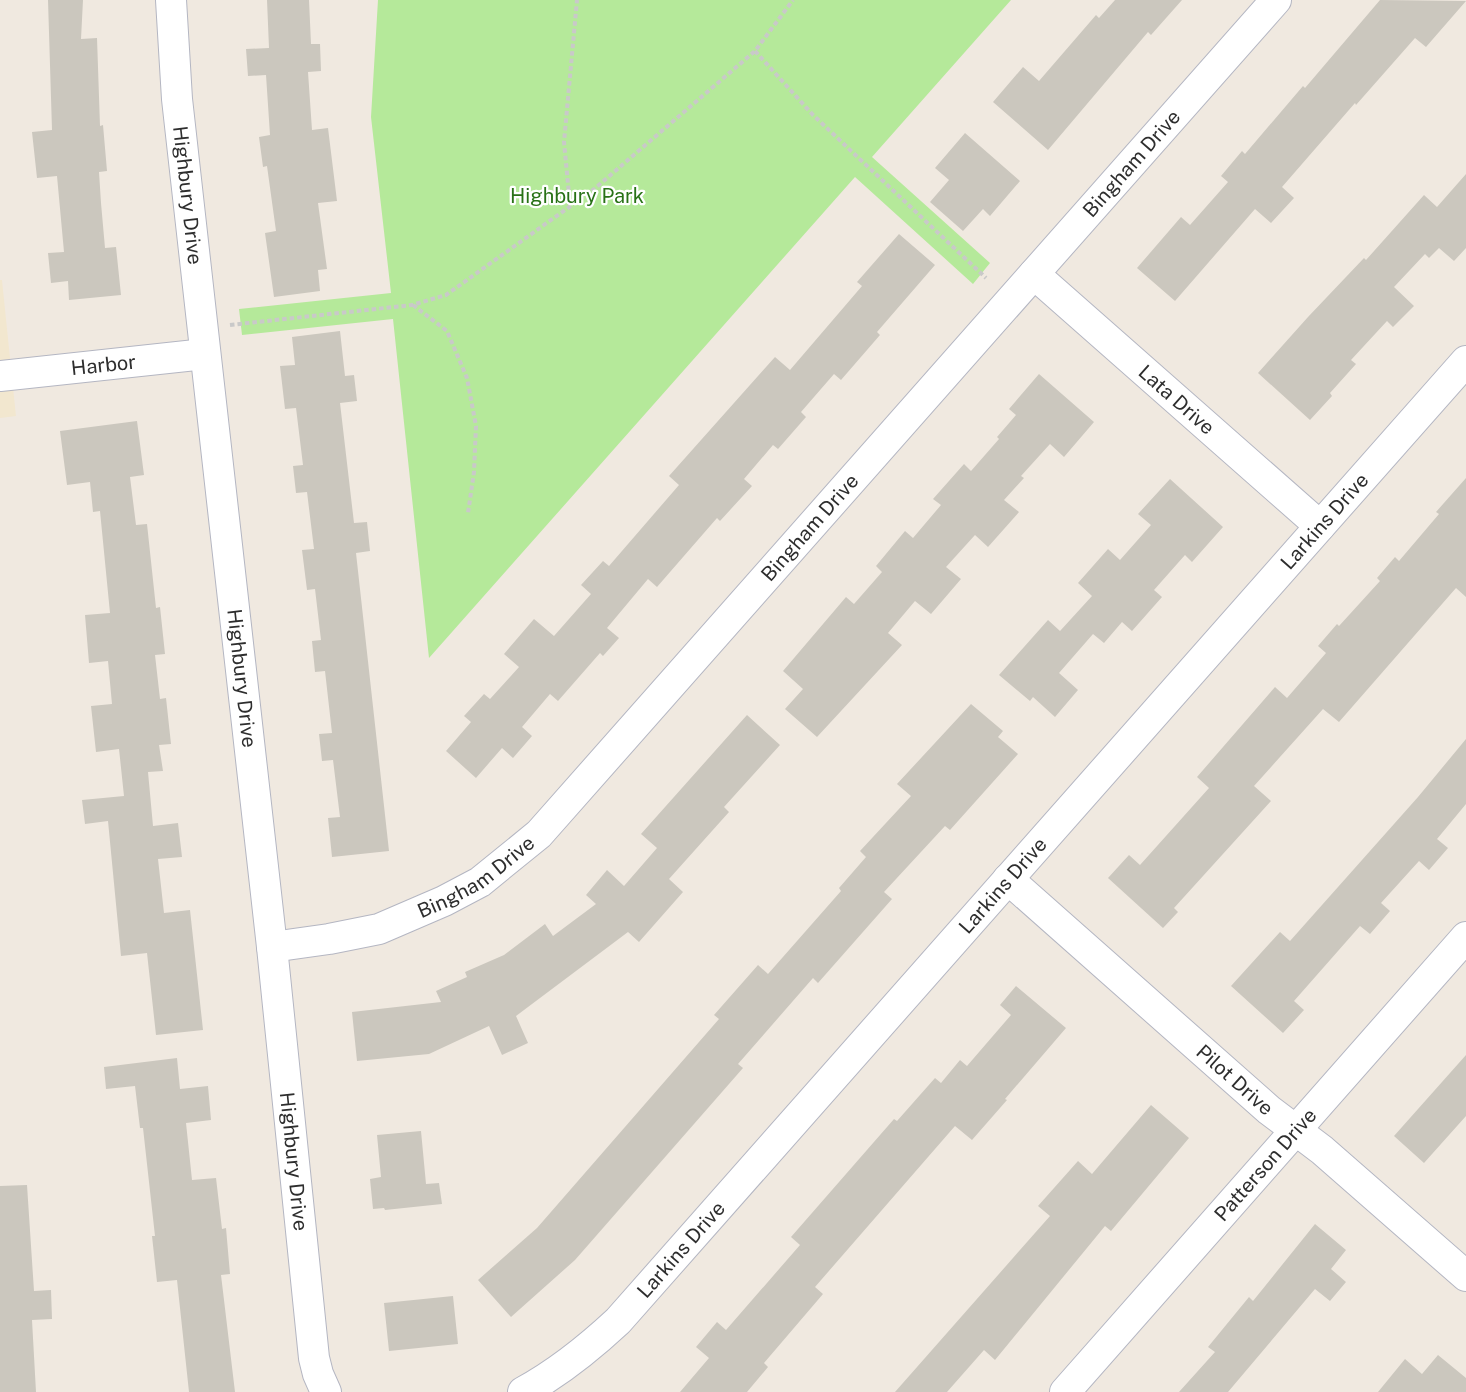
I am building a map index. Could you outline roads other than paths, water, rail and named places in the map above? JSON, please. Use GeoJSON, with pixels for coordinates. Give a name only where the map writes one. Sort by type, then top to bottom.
{"type":"FeatureCollection","features":[{"type":"Feature","properties":{"kind":"street","name":"Highbury Drive"},"geometry":{"type":"LineString","coordinates":[[171,0],[177,99],[272,947],[314,1358],[326,1392]]}},
{"type":"Feature","properties":{"kind":"street","name":"Bingham Drive"},"geometry":{"type":"LineString","coordinates":[[272,947],[379,929],[401,920],[480,882],[540,834],[1276,0]]}},
{"type":"Feature","properties":{"kind":"street","name":"Lata Drive"},"geometry":{"type":"LineString","coordinates":[[1034,274],[1320,526]]}},
{"type":"Feature","properties":{"kind":"street","name":"Harbor"},"geometry":{"type":"LineString","coordinates":[[0,376],[205,354]]}},
{"type":"Feature","properties":{"kind":"street","name":"Larkins Drive"},"geometry":{"type":"LineString","coordinates":[[523,1392],[572,1361],[618,1320],[1466,361]]}},
{"type":"Feature","properties":{"kind":"street","name":"Pilot Drive"},"geometry":{"type":"LineString","coordinates":[[1008,879],[1269,1110],[1322,1150],[1466,1276]]}},
{"type":"Feature","properties":{"kind":"street","name":"Patterson Drive"},"geometry":{"type":"LineString","coordinates":[[1065,1392],[1466,937]]}},
{"type":"Feature","properties":{"kind":"park label","name":"Highbury Park"},"geometry":{"type":"Point","coordinates":[577,196]}}]}
